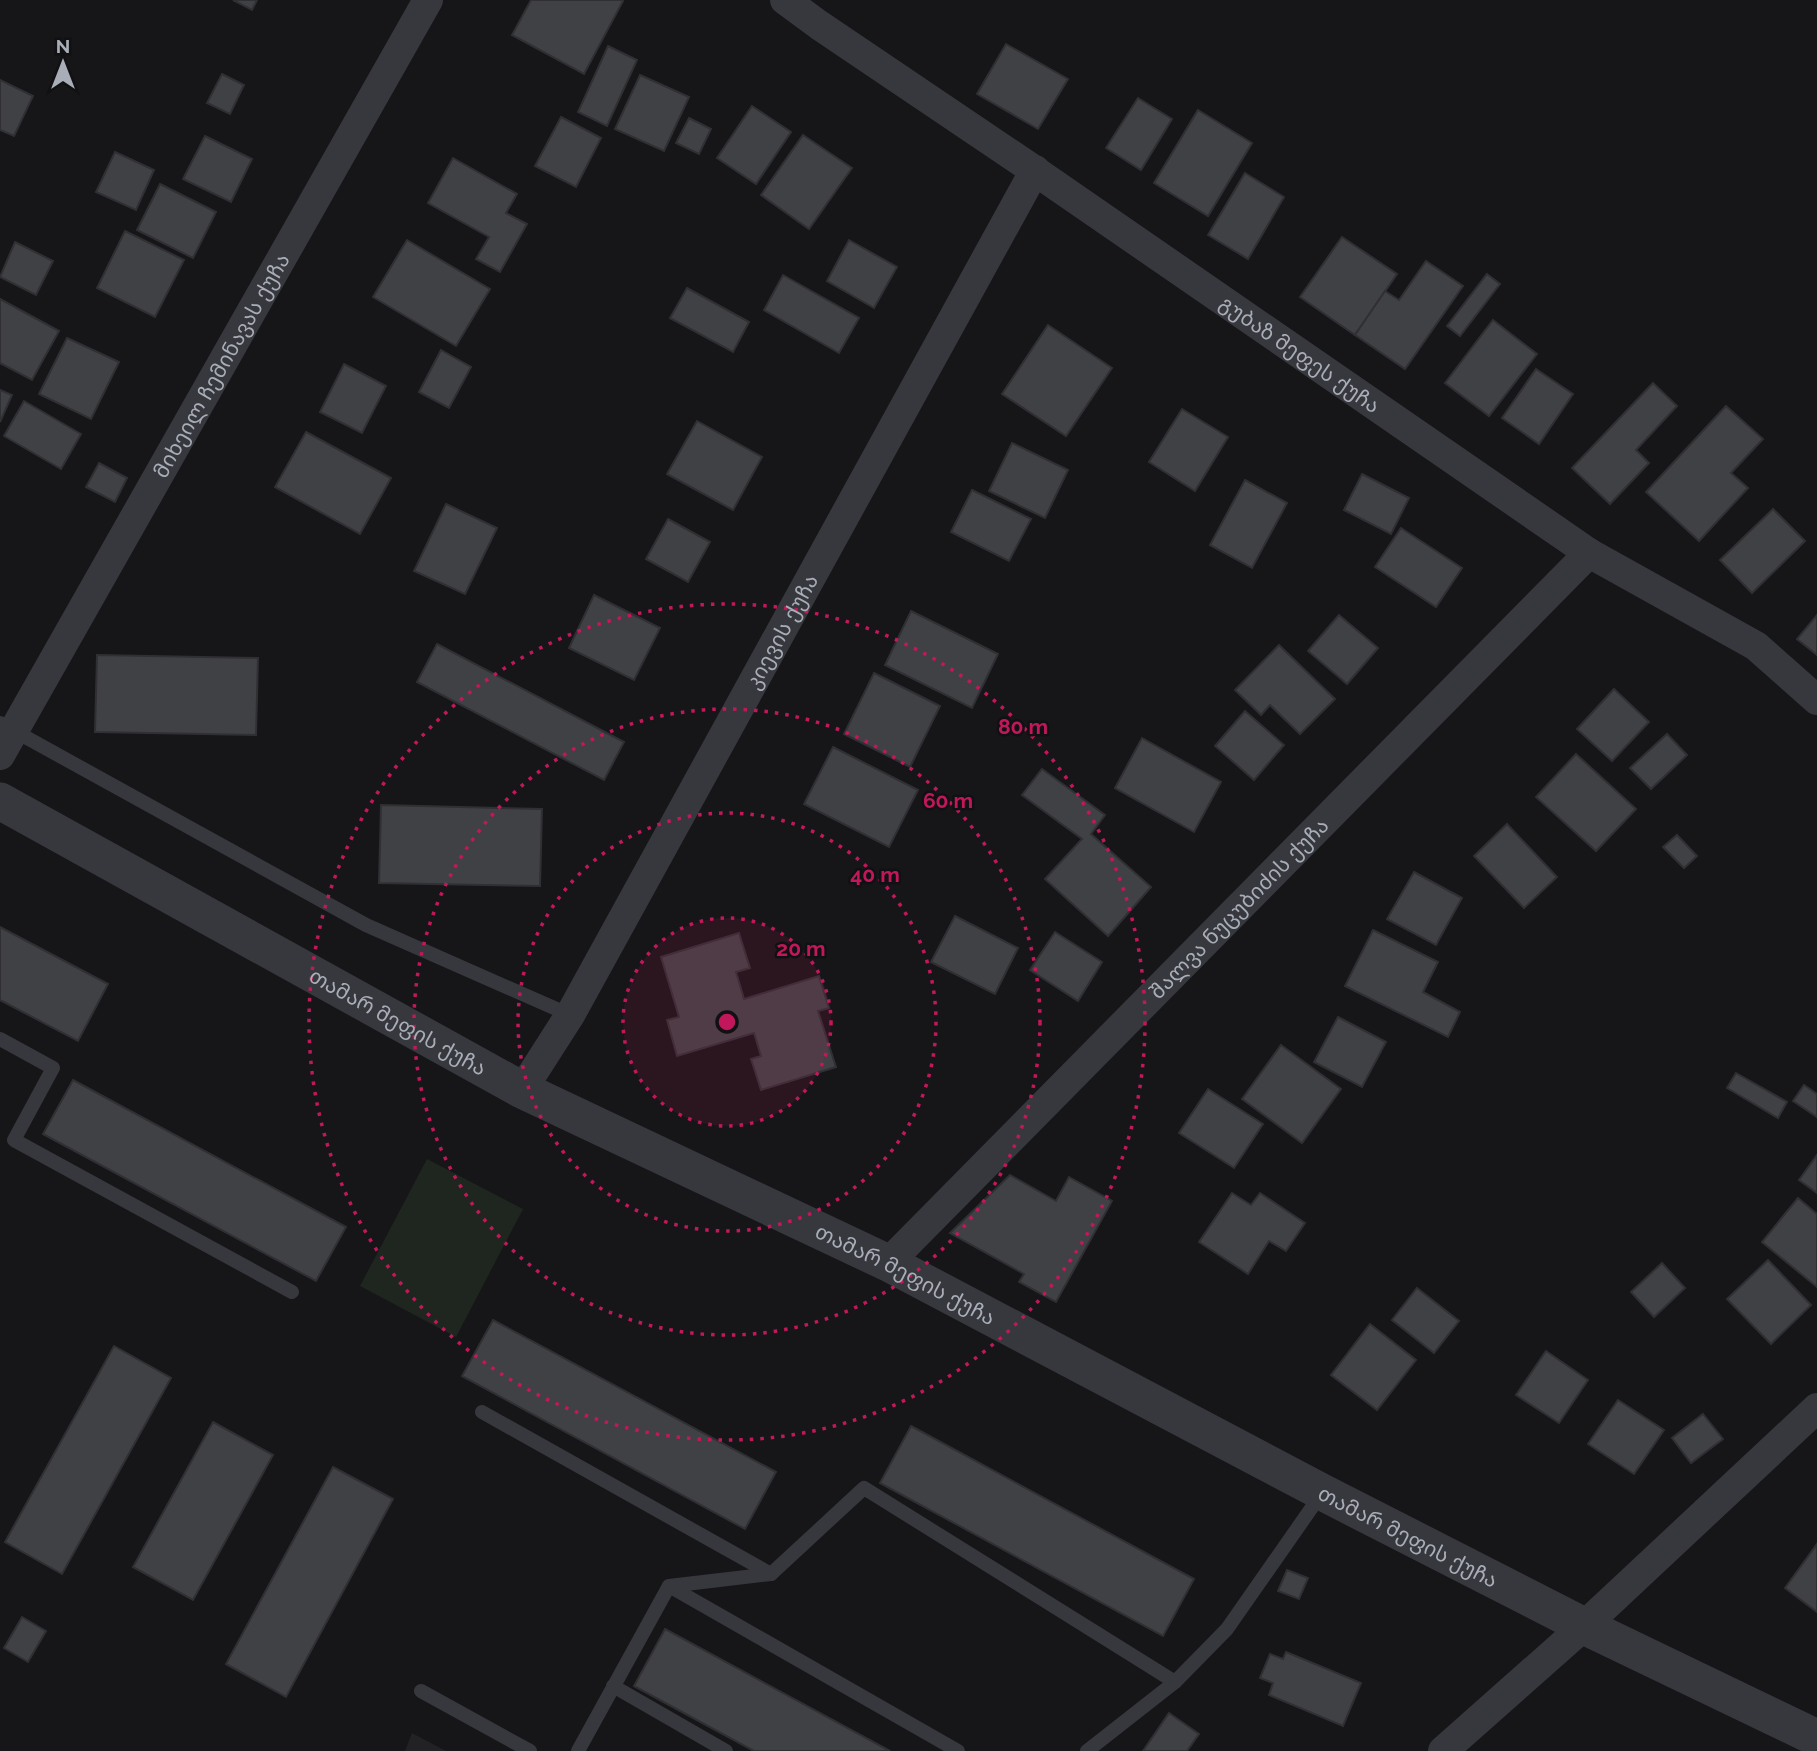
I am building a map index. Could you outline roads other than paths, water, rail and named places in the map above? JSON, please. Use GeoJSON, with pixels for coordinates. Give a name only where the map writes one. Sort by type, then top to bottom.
{"type":"FeatureCollection","features":[{"type":"Feature","properties":{"kind":"street","name":"მიხეილ ჩემინავას ქუჩა"},"geometry":{"type":"LineString","coordinates":[[5,736],[428,0]]}},
{"type":"Feature","properties":{"kind":"street","name":"გუბაზ მეფეს ქუჩა"},"geometry":{"type":"LineString","coordinates":[[785,0],[819,26],[1035,170],[1589,553],[1756,646],[1817,699]]}},
{"type":"Feature","properties":{"kind":"street","name":"კიევის ქუჩა"},"geometry":{"type":"LineString","coordinates":[[522,1090],[570,1015],[1035,170]]}},
{"type":"Feature","properties":{"kind":"street","name":"შალვა ნუცუბიძის ქუჩა"},"geometry":{"type":"LineString","coordinates":[[888,1263],[1589,553]]}},
{"type":"Feature","properties":{"kind":"street","name":"თამარ მეფის ქუჩა"},"geometry":{"type":"LineString","coordinates":[[0,801],[522,1090],[888,1263],[1322,1492],[1584,1626],[1817,1738]]}},
{"type":"Feature","properties":{"kind":"street"},"geometry":{"type":"LineString","coordinates":[[1443,1751],[1584,1626],[1817,1408]]}},
{"type":"Feature","properties":{"kind":"lane"},"geometry":{"type":"LineString","coordinates":[[5,736],[366,925],[570,1015]]}},
{"type":"Feature","properties":{"kind":"lane"},"geometry":{"type":"LineString","coordinates":[[0,1039],[53,1068],[14,1140],[292,1292]]}},
{"type":"Feature","properties":{"kind":"lane"},"geometry":{"type":"LineString","coordinates":[[482,1412],[771,1574]]}},
{"type":"Feature","properties":{"kind":"lane"},"geometry":{"type":"LineString","coordinates":[[669,1586],[771,1574],[864,1488],[1175,1682]]}},
{"type":"Feature","properties":{"kind":"lane"},"geometry":{"type":"LineString","coordinates":[[1087,1751],[1175,1682],[1227,1629],[1322,1492]]}},
{"type":"Feature","properties":{"kind":"lane"},"geometry":{"type":"LineString","coordinates":[[578,1751],[669,1586]]}},
{"type":"Feature","properties":{"kind":"lane"},"geometry":{"type":"LineString","coordinates":[[669,1586],[958,1751]]}},
{"type":"Feature","properties":{"kind":"lane"},"geometry":{"type":"LineString","coordinates":[[613,1686],[726,1751]]}},
{"type":"Feature","properties":{"kind":"lane"},"geometry":{"type":"LineString","coordinates":[[421,1691],[530,1751]]}}]}
